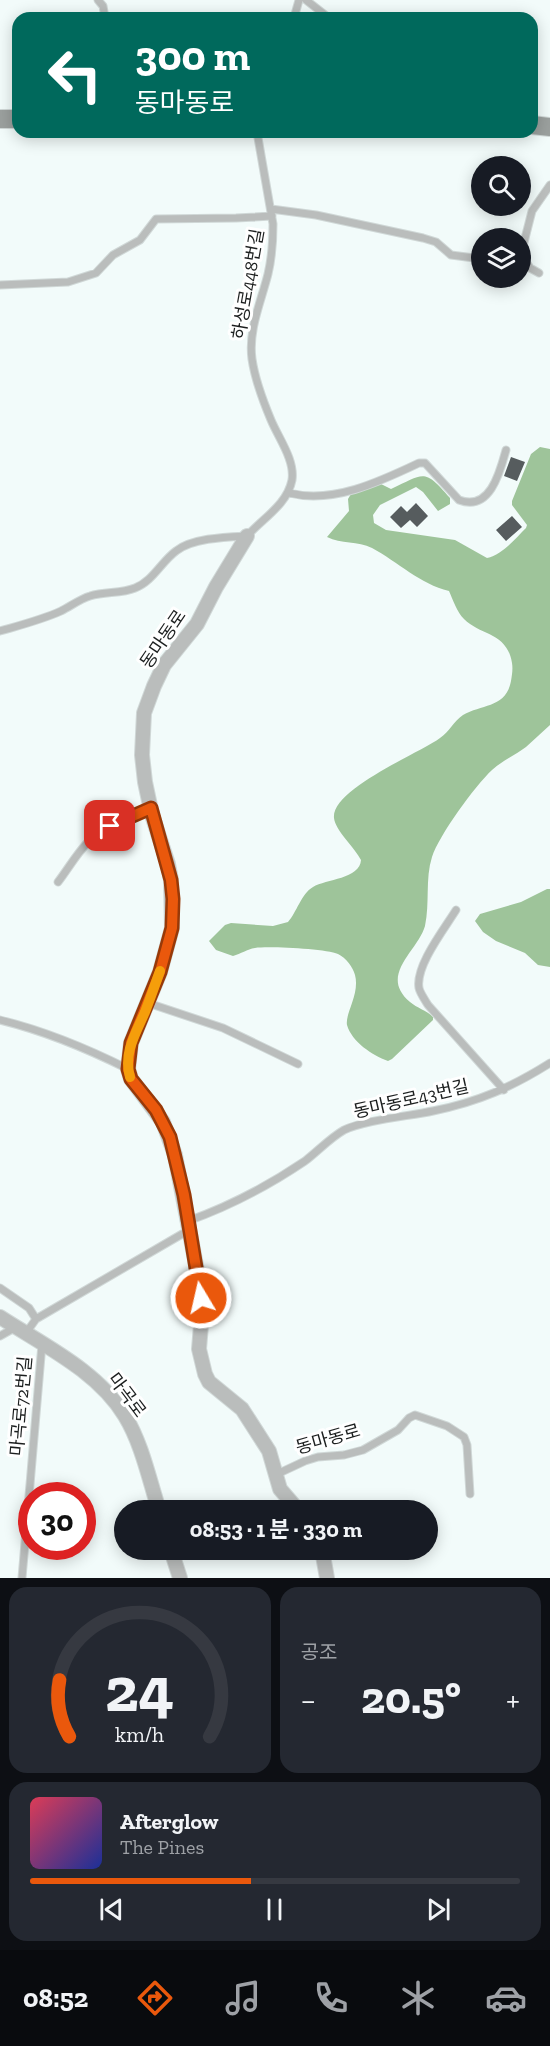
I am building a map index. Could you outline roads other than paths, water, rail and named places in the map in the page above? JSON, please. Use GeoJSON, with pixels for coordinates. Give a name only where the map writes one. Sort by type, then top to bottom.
{"type":"FeatureCollection","features":[{"type":"Feature","properties":{"kind":"street","name":"동마동로"},"geometry":{"type":"LineString","coordinates":[[247,536],[216,586],[197,624],[164,665],[148,699],[142,729],[142,755],[151,808],[168,864],[173,899],[172,928],[148,1003],[131,1043],[128,1069],[131,1079],[156,1110],[170,1137],[184,1195],[201,1298],[199,1349],[205,1374],[209,1382],[242,1409],[269,1451],[280,1489],[289,1500]]}},
{"type":"Feature","properties":{"kind":"street","name":"마곡로"},"geometry":{"type":"LineString","coordinates":[[0,1317],[96,1382],[109,1395],[124,1415],[137,1443],[156,1500]]}},
{"type":"Feature","properties":{"kind":"street"},"geometry":{"type":"LineString","coordinates":[[174,1560],[180,1578]]}},
{"type":"Feature","properties":{"kind":"street"},"geometry":{"type":"LineString","coordinates":[[323,1560],[324,1576]]}},
{"type":"Feature","properties":{"kind":"lane"},"geometry":{"type":"LineString","coordinates":[[306,0],[321,12]]}},
{"type":"Feature","properties":{"kind":"lane","name":"하성로448번길"},"geometry":{"type":"LineString","coordinates":[[257,138],[272,212],[272,247],[268,274],[253,328],[252,358],[260,390],[290,461],[292,477],[289,493]]}},
{"type":"Feature","properties":{"kind":"lane"},"geometry":{"type":"LineString","coordinates":[[528,228],[532,211],[550,185]]}},
{"type":"Feature","properties":{"kind":"lane","name":"하성로448번길"},"geometry":{"type":"LineString","coordinates":[[0,285],[68,282],[96,273],[113,255],[140,240],[156,219],[236,218],[272,212],[316,215],[423,238],[436,242],[451,255],[471,258]]}},
{"type":"Feature","properties":{"kind":"lane"},"geometry":{"type":"LineString","coordinates":[[531,268],[538,273]]}},
{"type":"Feature","properties":{"kind":"lane"},"geometry":{"type":"LineString","coordinates":[[0,631],[39,620],[86,597],[135,588],[145,583],[175,551],[186,544],[221,537],[247,536],[289,493],[317,496],[349,490],[375,483],[418,463],[425,463],[459,500],[475,503],[493,487],[501,471],[506,450]]}},
{"type":"Feature","properties":{"kind":"lane"},"geometry":{"type":"LineString","coordinates":[[58,882],[88,841],[129,816],[151,808]]}},
{"type":"Feature","properties":{"kind":"lane"},"geometry":{"type":"LineString","coordinates":[[456,910],[433,946],[423,967],[419,978],[419,989],[428,1005],[504,1090]]}},
{"type":"Feature","properties":{"kind":"lane"},"geometry":{"type":"LineString","coordinates":[[148,1003],[223,1028],[298,1064]]}},
{"type":"Feature","properties":{"kind":"lane"},"geometry":{"type":"LineString","coordinates":[[0,1020],[48,1034],[96,1053],[128,1069]]}},
{"type":"Feature","properties":{"kind":"lane","name":"동마동로43번길"},"geometry":{"type":"LineString","coordinates":[[188,1225],[268,1184],[307,1159],[345,1130],[460,1106],[504,1090],[550,1063]]}},
{"type":"Feature","properties":{"kind":"lane"},"geometry":{"type":"LineString","coordinates":[[0,1336],[21,1330],[36,1318],[188,1225]]}},
{"type":"Feature","properties":{"kind":"lane"},"geometry":{"type":"LineString","coordinates":[[0,1288],[29,1308],[36,1318]]}},
{"type":"Feature","properties":{"kind":"lane","name":"마곡로72번길"},"geometry":{"type":"LineString","coordinates":[[22,1578],[42,1344]]}},
{"type":"Feature","properties":{"kind":"lane","name":"동마동로"},"geometry":{"type":"LineString","coordinates":[[275,1475],[318,1457],[344,1455],[363,1450],[398,1430],[415,1415],[447,1426],[464,1437],[467,1445],[470,1494]]}}]}
